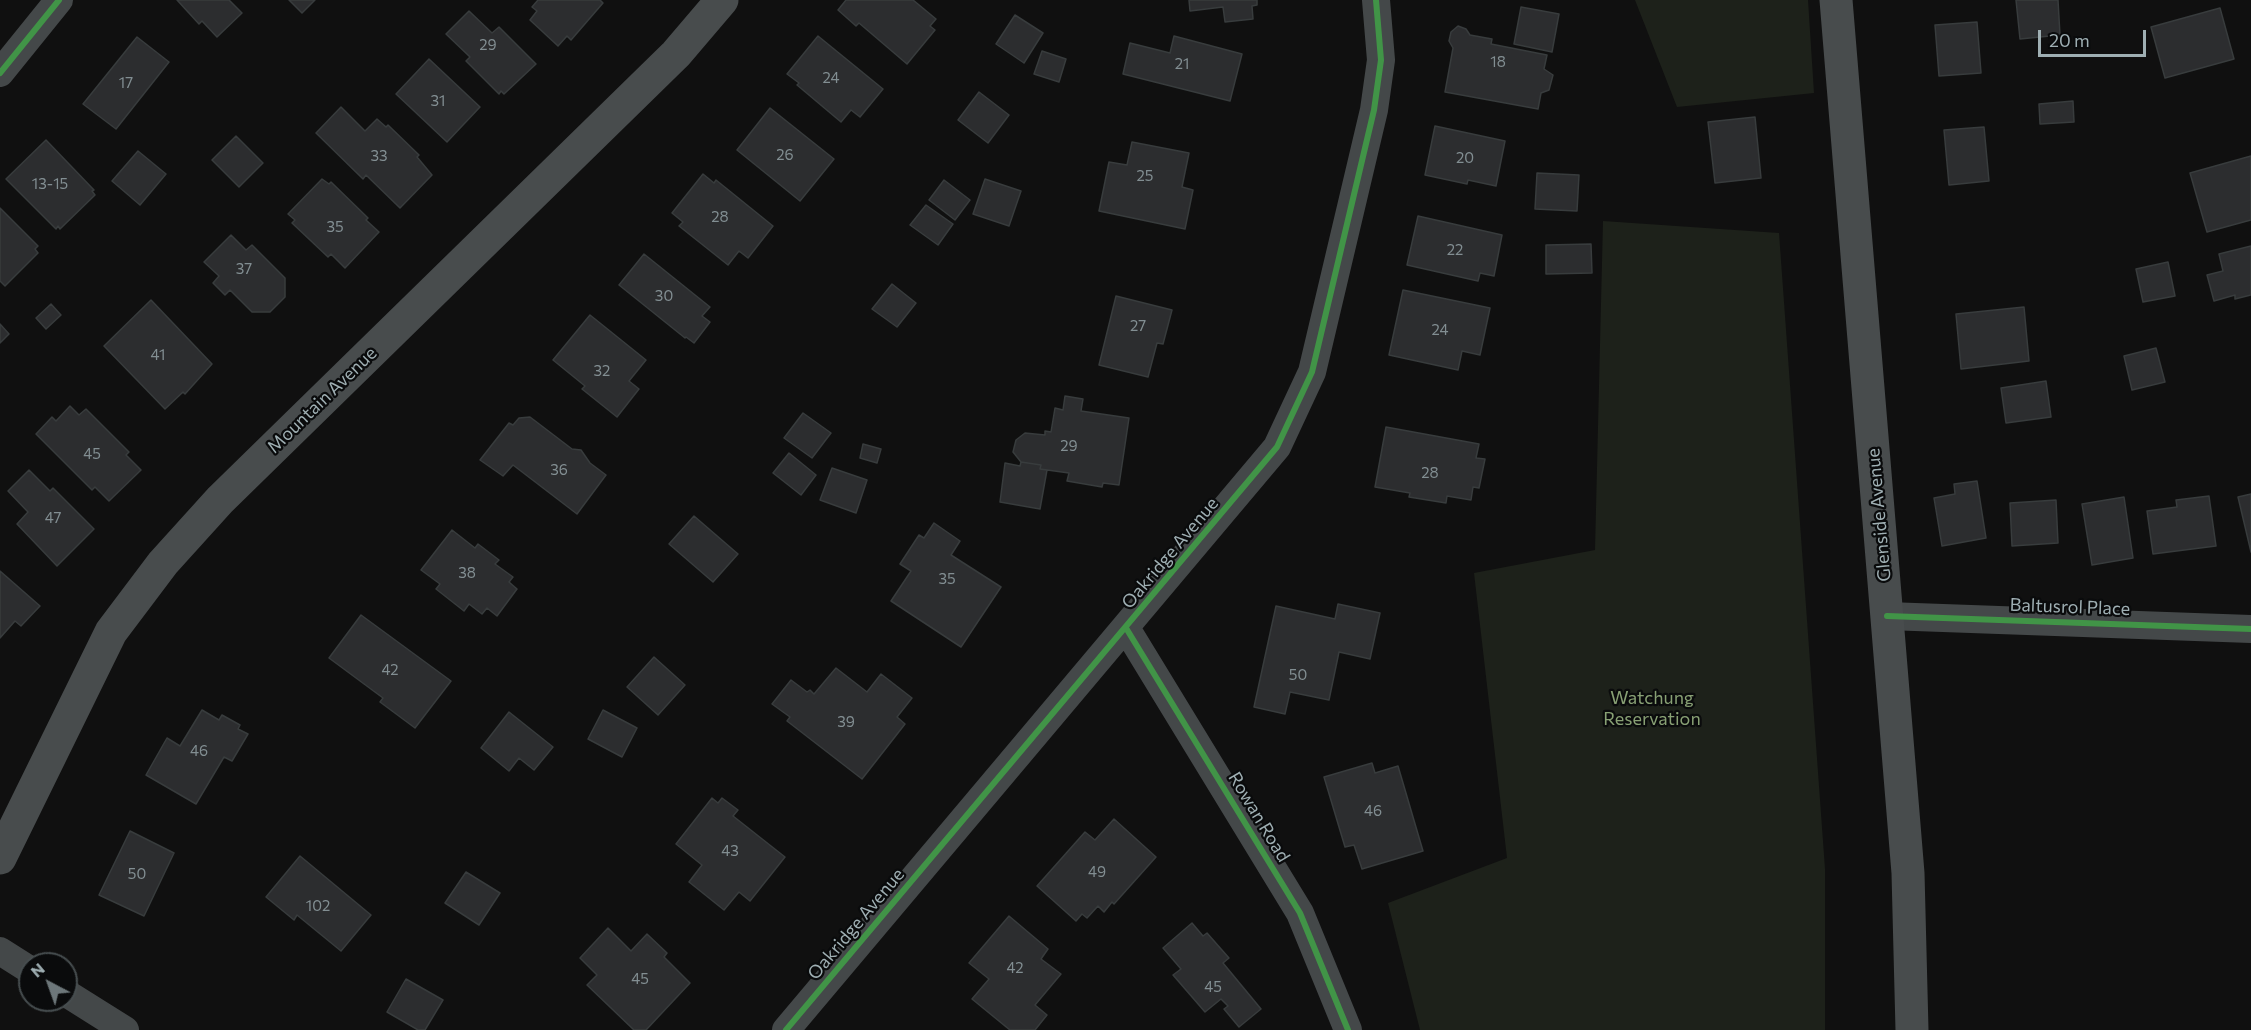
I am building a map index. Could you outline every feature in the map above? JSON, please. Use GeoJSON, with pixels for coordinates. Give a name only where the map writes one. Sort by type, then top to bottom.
{"type":"FeatureCollection","features":[{"type":"Feature","properties":{"kind":"main road","name":"Mountain Avenue"},"geometry":{"type":"LineString","coordinates":[[0,858],[51,750],[111,632],[163,563],[220,500],[676,54],[722,0]]}},
{"type":"Feature","properties":{"kind":"main road","name":"Glenside Avenue"},"geometry":{"type":"LineString","coordinates":[[1836,0],[1908,873],[1912,1030]]}},
{"type":"Feature","properties":{"kind":"street"},"geometry":{"type":"LineString","coordinates":[[0,73],[59,0]]}},
{"type":"Feature","properties":{"kind":"street","name":"Oakridge Avenue"},"geometry":{"type":"LineString","coordinates":[[786,1030],[1277,447],[1311,372],[1374,110],[1381,60],[1376,0]]}},
{"type":"Feature","properties":{"kind":"street","name":"Baltusrol Place"},"geometry":{"type":"LineString","coordinates":[[1887,615],[2251,629]]}},
{"type":"Feature","properties":{"kind":"street","name":"Rowan Road"},"geometry":{"type":"LineString","coordinates":[[1126,628],[1300,913],[1348,1030]]}},
{"type":"Feature","properties":{"kind":"street"},"geometry":{"type":"LineString","coordinates":[[0,951],[18,962]]}},
{"type":"Feature","properties":{"kind":"street"},"geometry":{"type":"LineString","coordinates":[[78,1001],[125,1030]]}},
{"type":"Feature","properties":{"kind":"green space"},"geometry":{"type":"Polygon","coordinates":[[[1635,0],[1808,0],[1814,93],[1677,107],[1635,0]]]}},
{"type":"Feature","properties":{"kind":"green space","name":"Watchung Reservation"},"geometry":{"type":"Polygon","coordinates":[[[1603,221],[1779,233],[1825,869],[1825,1030],[1420,1030],[1388,903],[1507,858],[1474,573],[1595,550],[1603,221]]]}},
{"type":"Feature","properties":{"kind":"building"},"geometry":{"type":"Polygon","coordinates":[[[177,0],[229,0],[242,13],[217,37],[202,21],[199,24],[177,0]]]}},
{"type":"Feature","properties":{"kind":"building"},"geometry":{"type":"Polygon","coordinates":[[[289,0],[315,0],[302,13],[289,0]]]}},
{"type":"Feature","properties":{"kind":"building"},"geometry":{"type":"Polygon","coordinates":[[[538,0],[600,0],[603,3],[571,40],[567,36],[558,46],[530,20],[537,11],[532,7],[538,0]]]}},
{"type":"Feature","properties":{"kind":"building"},"geometry":{"type":"Polygon","coordinates":[[[846,0],[913,0],[936,19],[930,26],[935,30],[907,64],[859,23],[856,26],[838,10],[846,0]]]}},
{"type":"Feature","properties":{"kind":"building"},"geometry":{"type":"Polygon","coordinates":[[[1189,0],[1257,0],[1257,5],[1252,6],[1253,19],[1225,22],[1223,7],[1190,11],[1189,0]]]}},
{"type":"Feature","properties":{"kind":"building"},"geometry":{"type":"Polygon","coordinates":[[[2016,0],[2058,0],[2060,35],[2020,39],[2016,0]]]}},
{"type":"Feature","properties":{"kind":"building"},"geometry":{"type":"Polygon","coordinates":[[[1521,7],[1559,14],[1552,52],[1514,44],[1521,7]]]}},
{"type":"Feature","properties":{"kind":"building"},"geometry":{"type":"Polygon","coordinates":[[[2220,8],[2234,59],[2165,78],[2151,27],[2220,8]]]}},
{"type":"Feature","properties":{"kind":"building"},"geometry":{"type":"Polygon","coordinates":[[[469,11],[492,33],[499,27],[536,64],[504,94],[501,91],[499,94],[466,61],[470,57],[446,34],[469,11]]]}},
{"type":"Feature","properties":{"kind":"building"},"geometry":{"type":"Polygon","coordinates":[[[1015,15],[1043,33],[1024,63],[996,44],[1015,15]]]}},
{"type":"Feature","properties":{"kind":"building"},"geometry":{"type":"Polygon","coordinates":[[[1977,22],[1981,73],[1939,76],[1935,25],[1977,22]]]}},
{"type":"Feature","properties":{"kind":"building"},"geometry":{"type":"Polygon","coordinates":[[[1458,26],[1466,29],[1470,35],[1492,39],[1491,44],[1547,55],[1544,69],[1553,75],[1549,90],[1541,93],[1538,109],[1445,92],[1453,48],[1449,41],[1451,32],[1458,26]]]}},
{"type":"Feature","properties":{"kind":"building"},"geometry":{"type":"Polygon","coordinates":[[[818,36],[883,89],[860,117],[851,110],[841,122],[787,74],[818,36]]]}},
{"type":"Feature","properties":{"kind":"building"},"geometry":{"type":"Polygon","coordinates":[[[1174,36],[1242,54],[1230,101],[1123,74],[1130,43],[1170,53],[1174,36]]]}},
{"type":"Feature","properties":{"kind":"building"},"geometry":{"type":"Polygon","coordinates":[[[137,37],[169,62],[116,129],[83,104],[137,37]]]}},
{"type":"Feature","properties":{"kind":"building"},"geometry":{"type":"Polygon","coordinates":[[[1042,51],[1066,59],[1059,82],[1034,74],[1042,51]]]}},
{"type":"Feature","properties":{"kind":"building"},"geometry":{"type":"Polygon","coordinates":[[[429,59],[480,107],[447,142],[396,94],[429,59]]]}},
{"type":"Feature","properties":{"kind":"building"},"geometry":{"type":"Polygon","coordinates":[[[979,92],[1009,115],[988,143],[958,120],[979,92]]]}},
{"type":"Feature","properties":{"kind":"building"},"geometry":{"type":"Polygon","coordinates":[[[2073,101],[2074,122],[2040,124],[2039,104],[2073,101]]]}},
{"type":"Feature","properties":{"kind":"building"},"geometry":{"type":"Polygon","coordinates":[[[341,107],[365,131],[377,119],[386,127],[388,125],[419,155],[417,157],[432,175],[400,208],[366,175],[363,179],[316,133],[341,107]]]}},
{"type":"Feature","properties":{"kind":"building"},"geometry":{"type":"Polygon","coordinates":[[[770,108],[834,159],[800,201],[737,150],[770,108]]]}},
{"type":"Feature","properties":{"kind":"building"},"geometry":{"type":"Polygon","coordinates":[[[1755,117],[1761,178],[1715,183],[1708,122],[1755,117]]]}},
{"type":"Feature","properties":{"kind":"building"},"geometry":{"type":"Polygon","coordinates":[[[1435,126],[1505,141],[1496,186],[1468,180],[1467,184],[1425,175],[1435,126]]]}},
{"type":"Feature","properties":{"kind":"building"},"geometry":{"type":"Polygon","coordinates":[[[1984,127],[1989,181],[1949,185],[1944,130],[1984,127]]]}},
{"type":"Feature","properties":{"kind":"building"},"geometry":{"type":"Polygon","coordinates":[[[236,136],[263,163],[239,187],[212,160],[236,136]]]}},
{"type":"Feature","properties":{"kind":"building"},"geometry":{"type":"Polygon","coordinates":[[[46,140],[94,190],[92,191],[95,195],[60,229],[58,226],[56,229],[6,179],[46,140]]]}},
{"type":"Feature","properties":{"kind":"building"},"geometry":{"type":"Polygon","coordinates":[[[1132,142],[1189,153],[1182,187],[1193,190],[1185,229],[1099,211],[1109,162],[1127,165],[1132,142]]]}},
{"type":"Feature","properties":{"kind":"building"},"geometry":{"type":"Polygon","coordinates":[[[138,151],[166,174],[140,205],[112,181],[138,151]]]}},
{"type":"Feature","properties":{"kind":"building"},"geometry":{"type":"Polygon","coordinates":[[[2251,156],[2251,220],[2207,232],[2190,173],[2251,156]]]}},
{"type":"Feature","properties":{"kind":"building"},"geometry":{"type":"Polygon","coordinates":[[[1537,173],[1579,175],[1577,211],[1535,209],[1537,173]]]}},
{"type":"Feature","properties":{"kind":"building"},"geometry":{"type":"Polygon","coordinates":[[[703,174],[714,183],[716,180],[773,226],[748,258],[739,251],[728,265],[679,226],[683,222],[672,213],[703,174]]]}},
{"type":"Feature","properties":{"kind":"building"},"geometry":{"type":"Polygon","coordinates":[[[322,179],[329,184],[331,182],[379,232],[345,268],[331,254],[328,257],[292,223],[295,220],[288,214],[322,179]]]}},
{"type":"Feature","properties":{"kind":"building"},"geometry":{"type":"Polygon","coordinates":[[[985,179],[1021,191],[1009,226],[973,214],[985,179]]]}},
{"type":"Feature","properties":{"kind":"building"},"geometry":{"type":"Polygon","coordinates":[[[944,180],[970,200],[955,220],[929,200],[944,180]]]}},
{"type":"Feature","properties":{"kind":"building"},"geometry":{"type":"Polygon","coordinates":[[[926,205],[953,224],[938,245],[910,225],[926,205]]]}},
{"type":"Feature","properties":{"kind":"building"},"geometry":{"type":"Polygon","coordinates":[[[0,208],[38,246],[35,249],[38,253],[5,286],[0,281],[0,208]]]}},
{"type":"Feature","properties":{"kind":"building"},"geometry":{"type":"Polygon","coordinates":[[[1418,216],[1502,235],[1494,276],[1480,273],[1478,281],[1407,265],[1418,216]]]}},
{"type":"Feature","properties":{"kind":"building"},"geometry":{"type":"Polygon","coordinates":[[[231,235],[246,250],[252,245],[285,278],[285,297],[270,312],[252,312],[230,290],[225,295],[213,283],[219,276],[204,262],[231,235]]]}},
{"type":"Feature","properties":{"kind":"building"},"geometry":{"type":"Polygon","coordinates":[[[1591,244],[1592,273],[1546,274],[1546,245],[1591,244]]]}},
{"type":"Feature","properties":{"kind":"building"},"geometry":{"type":"Polygon","coordinates":[[[2251,246],[2251,295],[2235,299],[2235,295],[2214,301],[2207,275],[2223,271],[2219,254],[2251,246]]]}},
{"type":"Feature","properties":{"kind":"building"},"geometry":{"type":"Polygon","coordinates":[[[644,254],[710,307],[702,316],[710,322],[694,343],[619,285],[644,254]]]}},
{"type":"Feature","properties":{"kind":"building"},"geometry":{"type":"Polygon","coordinates":[[[2168,262],[2175,296],[2143,302],[2136,269],[2168,262]]]}},
{"type":"Feature","properties":{"kind":"building"},"geometry":{"type":"Polygon","coordinates":[[[892,284],[916,303],[897,327],[872,309],[892,284]]]}},
{"type":"Feature","properties":{"kind":"building"},"geometry":{"type":"Polygon","coordinates":[[[1403,290],[1490,308],[1480,355],[1462,351],[1458,370],[1389,355],[1403,290]]]}},
{"type":"Feature","properties":{"kind":"building"},"geometry":{"type":"Polygon","coordinates":[[[1116,296],[1172,310],[1163,344],[1157,343],[1148,377],[1099,365],[1116,296]]]}},
{"type":"Feature","properties":{"kind":"building"},"geometry":{"type":"Polygon","coordinates":[[[151,300],[212,364],[185,394],[183,392],[165,409],[104,346],[151,300]]]}},
{"type":"Feature","properties":{"kind":"building"},"geometry":{"type":"Polygon","coordinates":[[[51,304],[61,315],[46,329],[36,318],[51,304]]]}},
{"type":"Feature","properties":{"kind":"building"},"geometry":{"type":"Polygon","coordinates":[[[2024,307],[2029,361],[1961,369],[1956,314],[2024,307]]]}},
{"type":"Feature","properties":{"kind":"building"},"geometry":{"type":"Polygon","coordinates":[[[590,315],[646,360],[629,381],[639,389],[617,417],[582,389],[585,386],[553,360],[590,315]]]}},
{"type":"Feature","properties":{"kind":"building"},"geometry":{"type":"Polygon","coordinates":[[[0,324],[9,334],[0,343],[0,324]]]}},
{"type":"Feature","properties":{"kind":"building"},"geometry":{"type":"Polygon","coordinates":[[[2156,348],[2165,382],[2132,390],[2124,356],[2156,348]]]}},
{"type":"Feature","properties":{"kind":"building"},"geometry":{"type":"Polygon","coordinates":[[[2046,381],[2051,417],[2006,423],[2001,388],[2046,381]]]}},
{"type":"Feature","properties":{"kind":"building"},"geometry":{"type":"Polygon","coordinates":[[[1065,396],[1083,399],[1081,411],[1129,418],[1119,485],[1103,483],[1102,487],[1067,481],[1069,473],[1040,469],[1041,465],[1021,462],[1013,452],[1016,440],[1025,433],[1045,435],[1045,431],[1051,432],[1055,408],[1063,410],[1065,396]]]}},
{"type":"Feature","properties":{"kind":"building"},"geometry":{"type":"Polygon","coordinates":[[[70,406],[79,415],[86,409],[129,452],[126,455],[141,470],[109,501],[95,487],[92,490],[36,434],[52,417],[56,421],[70,406]]]}},
{"type":"Feature","properties":{"kind":"building"},"geometry":{"type":"Polygon","coordinates":[[[803,413],[831,433],[812,458],[784,438],[803,413]]]}},
{"type":"Feature","properties":{"kind":"building"},"geometry":{"type":"Polygon","coordinates":[[[530,417],[572,449],[581,450],[590,463],[606,475],[577,514],[513,465],[503,476],[480,460],[509,423],[513,425],[519,418],[530,417]]]}},
{"type":"Feature","properties":{"kind":"building"},"geometry":{"type":"Polygon","coordinates":[[[1386,427],[1479,444],[1476,458],[1485,459],[1479,488],[1473,487],[1471,500],[1447,496],[1446,503],[1409,497],[1410,493],[1375,487],[1386,427]]]}},
{"type":"Feature","properties":{"kind":"building"},"geometry":{"type":"Polygon","coordinates":[[[863,444],[881,449],[877,463],[860,458],[863,444]]]}},
{"type":"Feature","properties":{"kind":"building"},"geometry":{"type":"Polygon","coordinates":[[[789,453],[816,475],[801,495],[773,473],[789,453]]]}},
{"type":"Feature","properties":{"kind":"building"},"geometry":{"type":"Polygon","coordinates":[[[1021,462],[1041,465],[1040,469],[1047,470],[1040,509],[1000,502],[1005,463],[1020,466],[1021,462]]]}},
{"type":"Feature","properties":{"kind":"building"},"geometry":{"type":"Polygon","coordinates":[[[832,468],[867,480],[856,513],[820,500],[832,468]]]}},
{"type":"Feature","properties":{"kind":"building"},"geometry":{"type":"Polygon","coordinates":[[[29,470],[50,491],[53,488],[94,529],[57,566],[17,524],[28,512],[8,491],[29,470]]]}},
{"type":"Feature","properties":{"kind":"building"},"geometry":{"type":"Polygon","coordinates":[[[1977,481],[1986,538],[1942,546],[1934,498],[1955,494],[1954,484],[1977,481]]]}},
{"type":"Feature","properties":{"kind":"building"},"geometry":{"type":"Polygon","coordinates":[[[2251,494],[2251,552],[2238,497],[2251,494]]]}},
{"type":"Feature","properties":{"kind":"building"},"geometry":{"type":"Polygon","coordinates":[[[2209,496],[2216,546],[2153,554],[2147,511],[2177,507],[2176,500],[2209,496]]]}},
{"type":"Feature","properties":{"kind":"building"},"geometry":{"type":"Polygon","coordinates":[[[2124,497],[2133,558],[2092,565],[2082,504],[2124,497]]]}},
{"type":"Feature","properties":{"kind":"building"},"geometry":{"type":"Polygon","coordinates":[[[2056,500],[2058,543],[2012,546],[2010,503],[2056,500]]]}},
{"type":"Feature","properties":{"kind":"building"},"geometry":{"type":"Polygon","coordinates":[[[694,516],[738,554],[713,582],[669,544],[694,516]]]}},
{"type":"Feature","properties":{"kind":"building"},"geometry":{"type":"Polygon","coordinates":[[[934,523],[960,541],[951,555],[1001,587],[961,647],[891,601],[911,571],[900,564],[919,535],[924,538],[934,523]]]}},
{"type":"Feature","properties":{"kind":"building"},"geometry":{"type":"Polygon","coordinates":[[[452,530],[475,548],[478,544],[499,560],[495,564],[513,577],[509,582],[517,589],[497,616],[487,608],[482,614],[469,604],[464,611],[436,589],[440,584],[421,570],[452,530]]]}},
{"type":"Feature","properties":{"kind":"building"},"geometry":{"type":"Polygon","coordinates":[[[0,571],[40,606],[21,626],[15,621],[0,638],[0,571]]]}},
{"type":"Feature","properties":{"kind":"building"},"geometry":{"type":"Polygon","coordinates":[[[1338,604],[1380,613],[1370,659],[1339,652],[1329,700],[1290,692],[1285,714],[1254,707],[1276,606],[1335,619],[1338,604]]]}},
{"type":"Feature","properties":{"kind":"building"},"geometry":{"type":"Polygon","coordinates":[[[361,615],[451,681],[415,728],[380,702],[383,698],[329,658],[361,615]]]}},
{"type":"Feature","properties":{"kind":"building"},"geometry":{"type":"Polygon","coordinates":[[[654,657],[685,685],[658,715],[627,687],[654,657]]]}},
{"type":"Feature","properties":{"kind":"building"},"geometry":{"type":"Polygon","coordinates":[[[836,668],[867,692],[881,674],[912,698],[897,717],[905,724],[862,779],[787,721],[790,717],[772,704],[791,680],[807,692],[810,690],[814,694],[836,668]]]}},
{"type":"Feature","properties":{"kind":"building"},"geometry":{"type":"Polygon","coordinates":[[[202,710],[219,720],[222,715],[240,725],[238,729],[248,734],[232,761],[224,757],[196,804],[146,775],[167,738],[180,746],[202,710]]]}},
{"type":"Feature","properties":{"kind":"building"},"geometry":{"type":"Polygon","coordinates":[[[603,710],[637,728],[622,757],[588,739],[603,710]]]}},
{"type":"Feature","properties":{"kind":"building"},"geometry":{"type":"Polygon","coordinates":[[[509,712],[553,747],[534,770],[519,758],[509,771],[481,748],[509,712]]]}},
{"type":"Feature","properties":{"kind":"building"},"geometry":{"type":"Polygon","coordinates":[[[1372,763],[1375,773],[1398,766],[1423,851],[1362,869],[1354,845],[1345,847],[1324,777],[1372,763]]]}},
{"type":"Feature","properties":{"kind":"building"},"geometry":{"type":"Polygon","coordinates":[[[712,798],[718,803],[722,798],[738,810],[733,816],[785,857],[750,901],[739,892],[724,910],[689,882],[702,865],[676,844],[712,798]]]}},
{"type":"Feature","properties":{"kind":"building"},"geometry":{"type":"Polygon","coordinates":[[[1114,819],[1156,857],[1104,912],[1098,906],[1087,918],[1082,914],[1076,921],[1037,886],[1085,832],[1095,840],[1114,819]]]}},
{"type":"Feature","properties":{"kind":"building"},"geometry":{"type":"Polygon","coordinates":[[[130,831],[174,853],[144,916],[99,895],[130,831]]]}},
{"type":"Feature","properties":{"kind":"building"},"geometry":{"type":"Polygon","coordinates":[[[300,856],[371,915],[341,951],[297,915],[294,920],[266,897],[300,856]]]}},
{"type":"Feature","properties":{"kind":"building"},"geometry":{"type":"Polygon","coordinates":[[[466,872],[500,893],[479,925],[445,903],[466,872]]]}},
{"type":"Feature","properties":{"kind":"building"},"geometry":{"type":"Polygon","coordinates":[[[1009,916],[1048,949],[1041,959],[1061,974],[1035,1005],[1047,1015],[1035,1030],[1010,1030],[972,999],[989,979],[969,963],[1009,916]]]}},
{"type":"Feature","properties":{"kind":"building"},"geometry":{"type":"Polygon","coordinates":[[[1192,923],[1203,936],[1207,933],[1229,958],[1223,963],[1261,1009],[1239,1027],[1224,1009],[1228,1006],[1221,999],[1205,1012],[1173,975],[1181,969],[1163,948],[1192,923]]]}},
{"type":"Feature","properties":{"kind":"building"},"geometry":{"type":"Polygon","coordinates":[[[608,928],[631,951],[647,934],[667,953],[664,957],[690,983],[646,1030],[634,1030],[587,985],[597,975],[580,958],[608,928]]]}},
{"type":"Feature","properties":{"kind":"building"},"geometry":{"type":"Polygon","coordinates":[[[406,979],[443,1000],[425,1030],[418,1030],[387,1012],[406,979]]]}},
{"type":"Feature","properties":{"kind":"cycle path"},"geometry":{"type":"LineString","coordinates":[[0,73],[59,0]]}},
{"type":"Feature","properties":{"kind":"cycle path"},"geometry":{"type":"LineString","coordinates":[[786,1030],[1277,447],[1312,372],[1374,110],[1381,60],[1376,0]]}},
{"type":"Feature","properties":{"kind":"cycle path"},"geometry":{"type":"LineString","coordinates":[[1887,616],[2251,629]]}},
{"type":"Feature","properties":{"kind":"cycle path"},"geometry":{"type":"LineString","coordinates":[[1126,628],[1300,913],[1348,1030]]}}]}
